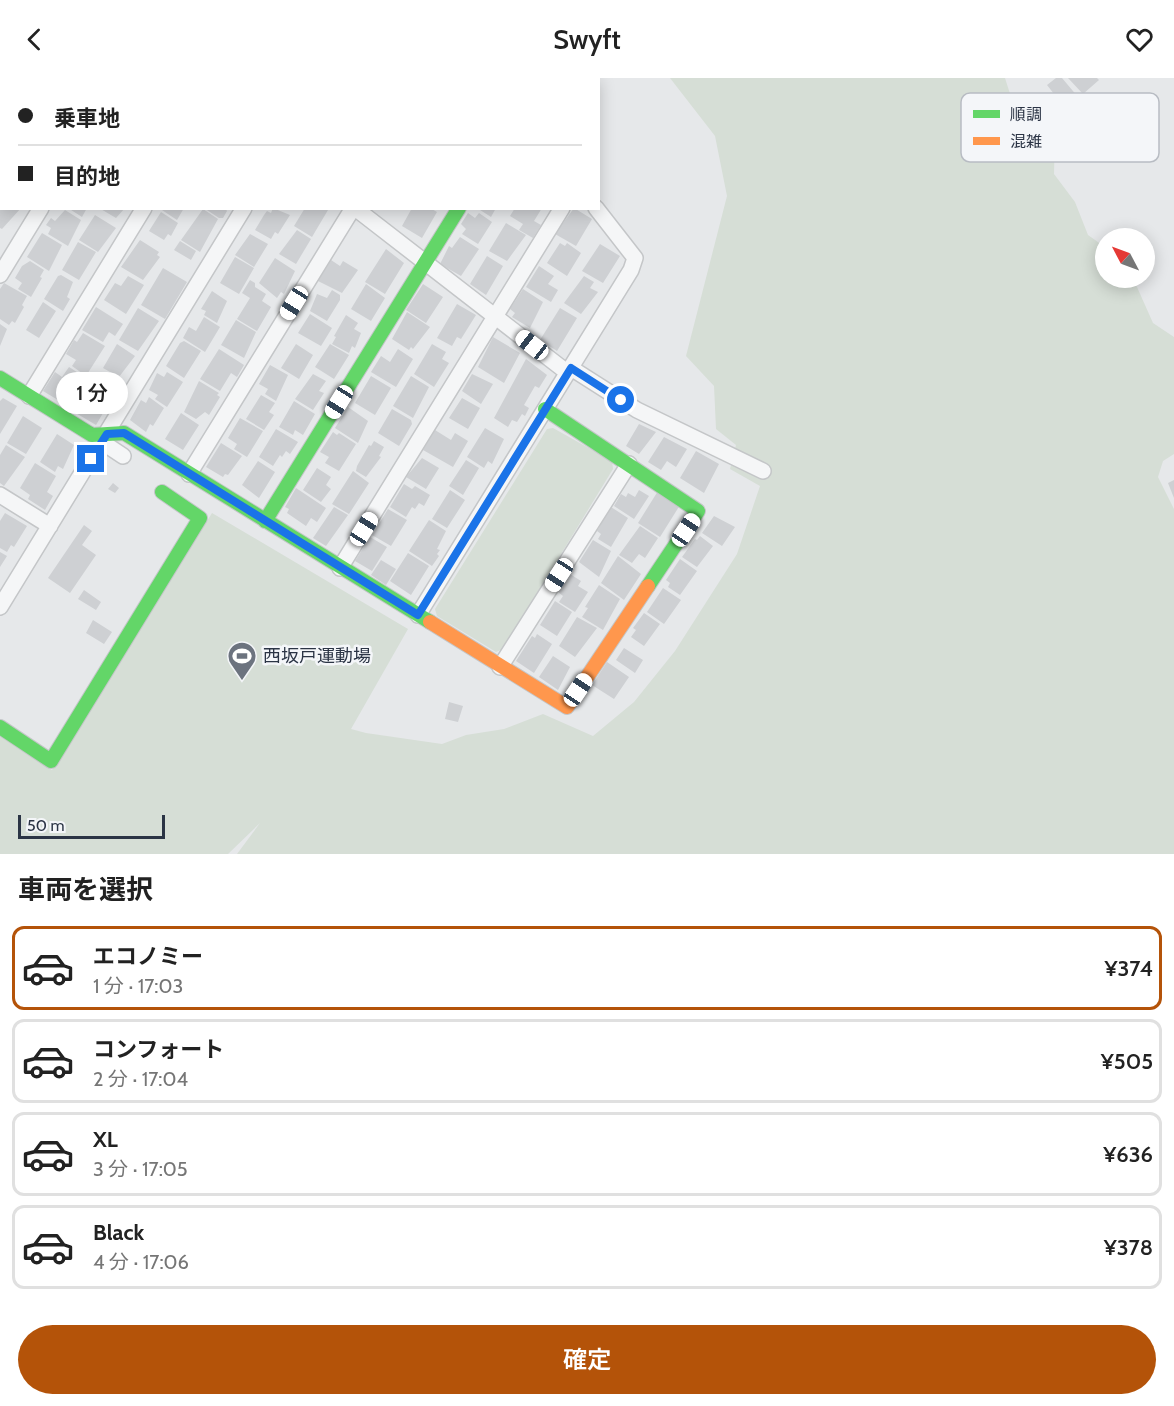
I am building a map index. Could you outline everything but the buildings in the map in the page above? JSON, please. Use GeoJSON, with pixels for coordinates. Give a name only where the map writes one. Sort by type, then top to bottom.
{"type":"FeatureCollection","features":[{"type":"Feature","properties":{"kind":"street"},"geometry":{"type":"LineString","coordinates":[[0,276],[40,210]]}},
{"type":"Feature","properties":{"kind":"street"},"geometry":{"type":"LineString","coordinates":[[29,396],[143,210]]}},
{"type":"Feature","properties":{"kind":"street"},"geometry":{"type":"LineString","coordinates":[[1,602],[50,526],[243,210]]}},
{"type":"Feature","properties":{"kind":"street"},"geometry":{"type":"LineString","coordinates":[[189,474],[353,210]]}},
{"type":"Feature","properties":{"kind":"street"},"geometry":{"type":"LineString","coordinates":[[357,210],[570,371],[637,410],[763,471]]}},
{"type":"Feature","properties":{"kind":"street"},"geometry":{"type":"LineString","coordinates":[[265,521],[458,210]]}},
{"type":"Feature","properties":{"kind":"street"},"geometry":{"type":"LineString","coordinates":[[340,568],[561,210]]}},
{"type":"Feature","properties":{"kind":"street"},"geometry":{"type":"LineString","coordinates":[[418,615],[631,270],[635,258],[598,210]]}},
{"type":"Feature","properties":{"kind":"street"},"geometry":{"type":"LineString","coordinates":[[0,378],[92,435],[104,438],[123,456]]}},
{"type":"Feature","properties":{"kind":"street"},"geometry":{"type":"LineString","coordinates":[[104,438],[124,433],[500,667],[567,706],[698,511],[545,409]]}},
{"type":"Feature","properties":{"kind":"street"},"geometry":{"type":"LineString","coordinates":[[500,667],[629,464]]}},
{"type":"Feature","properties":{"kind":"street"},"geometry":{"type":"LineString","coordinates":[[0,727],[51,761],[200,518],[162,492]]}},
{"type":"Feature","properties":{"kind":"street"},"geometry":{"type":"LineString","coordinates":[[0,495],[50,526]]}},
{"type":"Feature","properties":{"kind":"shaded area"},"geometry":{"type":"Polygon","coordinates":[[[670,78],[1005,78],[1010,93],[961,93],[961,162],[1054,162],[1054,174],[1075,202],[1088,235],[1095,240],[1095,288],[1137,288],[1153,323],[1174,337],[1174,454],[1163,461],[1158,477],[1174,509],[1174,854],[237,854],[260,823],[228,854],[0,854],[0,736],[52,770],[212,513],[408,629],[351,729],[442,744],[466,735],[504,729],[543,714],[593,736],[634,702],[675,651],[737,554],[760,486],[730,469],[736,445],[716,429],[714,386],[686,356],[727,196],[715,136],[670,78]]]}},
{"type":"Feature","properties":{"kind":"shaded area"},"geometry":{"type":"Polygon","coordinates":[[[553,428],[612,461],[613,469],[503,649],[496,652],[437,616],[435,609],[547,429],[553,428]]]}},
{"type":"Feature","properties":{"kind":"traffic: fast"},"geometry":{"type":"LineString","coordinates":[[265,521],[458,210]]}},
{"type":"Feature","properties":{"kind":"traffic: fast"},"geometry":{"type":"LineString","coordinates":[[0,378],[92,435],[124,433],[430,622]]}},
{"type":"Feature","properties":{"kind":"traffic: fast"},"geometry":{"type":"LineString","coordinates":[[545,409],[698,511],[648,586]]}},
{"type":"Feature","properties":{"kind":"traffic: fast"},"geometry":{"type":"LineString","coordinates":[[0,727],[51,761],[200,518],[162,492]]}},
{"type":"Feature","properties":{"kind":"traffic: slow"},"geometry":{"type":"LineString","coordinates":[[430,622],[567,707],[648,586]]}},
{"type":"Feature","properties":{"kind":"place","name":"西坂戸運動場"},"geometry":{"type":"Point","coordinates":[242,682]}},
{"type":"Feature","properties":{"kind":"route"},"geometry":{"type":"LineString","coordinates":[[91,459],[107,434],[124,433],[418,615],[571,368],[621,400]]}}]}
